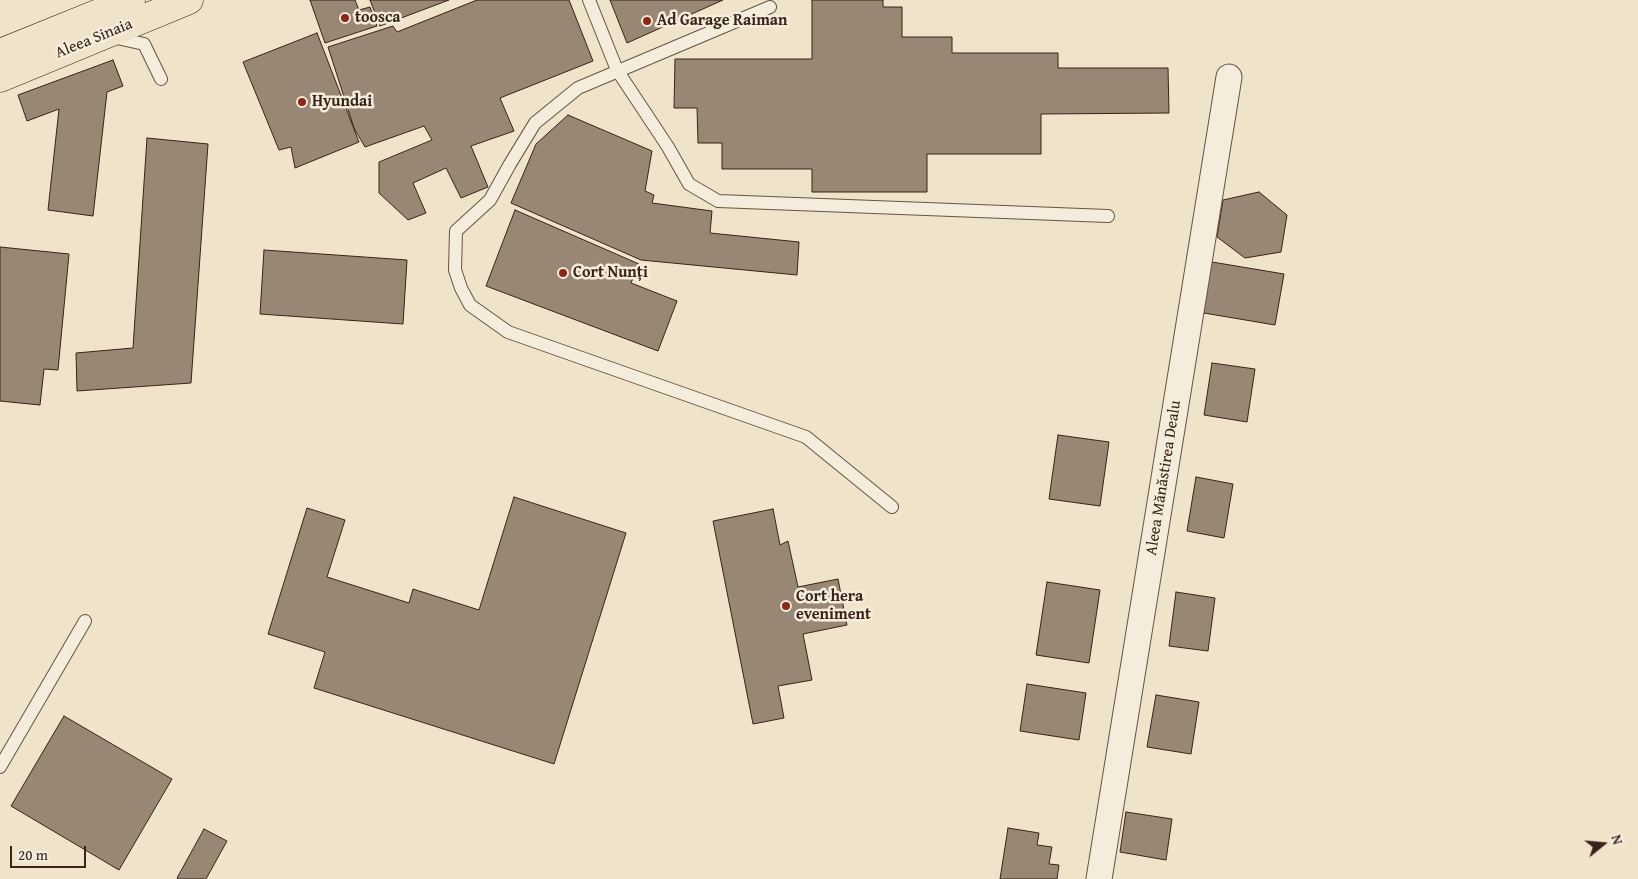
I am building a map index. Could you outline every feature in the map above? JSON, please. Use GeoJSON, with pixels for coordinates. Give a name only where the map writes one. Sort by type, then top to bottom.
{"type":"FeatureCollection","features":[{"type":"Feature","properties":{"kind":"main road","name":"Aleea Sinaia"},"geometry":{"type":"LineString","coordinates":[[0,53],[131,0]]}},
{"type":"Feature","properties":{"kind":"main road","name":"Aleea Sinaia"},"geometry":{"type":"LineString","coordinates":[[0,78],[189,0]]}},
{"type":"Feature","properties":{"kind":"street","name":"Aleea Mănăstirea Dealu"},"geometry":{"type":"LineString","coordinates":[[1099,879],[1228,77]]}},
{"type":"Feature","properties":{"kind":"lane"},"geometry":{"type":"LineString","coordinates":[[589,0],[617,70],[668,147],[689,184],[718,201],[1108,216]]}},
{"type":"Feature","properties":{"kind":"lane"},"geometry":{"type":"LineString","coordinates":[[770,7],[578,88],[535,123],[490,200],[456,231],[455,270],[461,288],[470,305],[508,332],[806,437],[892,507]]}},
{"type":"Feature","properties":{"kind":"lane"},"geometry":{"type":"LineString","coordinates":[[117,38],[144,44],[161,79]]}},
{"type":"Feature","properties":{"kind":"lane"},"geometry":{"type":"LineString","coordinates":[[0,767],[85,621]]}},
{"type":"Feature","properties":{"kind":"building","name":"toosca"},"geometry":{"type":"Polygon","coordinates":[[[310,0],[355,0],[359,10],[370,7],[377,26],[325,43],[310,0]]]}},
{"type":"Feature","properties":{"kind":"building"},"geometry":{"type":"Polygon","coordinates":[[[370,0],[449,0],[380,26],[370,0]]]}},
{"type":"Feature","properties":{"kind":"building"},"geometry":{"type":"Polygon","coordinates":[[[477,0],[569,0],[593,61],[500,98],[514,131],[471,146],[488,187],[461,198],[446,168],[413,183],[426,213],[408,220],[379,193],[379,162],[432,140],[424,126],[365,147],[354,128],[328,47],[393,26],[397,32],[477,0]]]}},
{"type":"Feature","properties":{"kind":"building","name":"Ad Garage Raiman"},"geometry":{"type":"Polygon","coordinates":[[[610,0],[723,0],[627,43],[610,0]]]}},
{"type":"Feature","properties":{"kind":"building"},"geometry":{"type":"Polygon","coordinates":[[[812,0],[883,0],[883,7],[902,7],[902,37],[952,37],[952,53],[1058,53],[1058,68],[1168,68],[1169,113],[1041,114],[1041,154],[927,154],[927,192],[812,192],[812,169],[722,169],[722,143],[698,143],[697,108],[674,108],[675,59],[812,59],[812,0]]]}},
{"type":"Feature","properties":{"kind":"building","name":"Hyundai"},"geometry":{"type":"Polygon","coordinates":[[[317,33],[359,142],[295,168],[291,147],[279,150],[243,62],[317,33]]]}},
{"type":"Feature","properties":{"kind":"building"},"geometry":{"type":"Polygon","coordinates":[[[113,60],[123,86],[107,92],[93,216],[48,210],[59,109],[27,121],[18,95],[113,60]]]}},
{"type":"Feature","properties":{"kind":"building"},"geometry":{"type":"Polygon","coordinates":[[[568,115],[652,151],[645,191],[654,195],[652,203],[712,211],[710,233],[799,242],[797,275],[641,260],[511,203],[536,144],[568,115]]]}},
{"type":"Feature","properties":{"kind":"building"},"geometry":{"type":"Polygon","coordinates":[[[147,138],[208,144],[191,383],[77,391],[76,353],[133,348],[147,138]]]}},
{"type":"Feature","properties":{"kind":"building"},"geometry":{"type":"Polygon","coordinates":[[[1259,192],[1287,215],[1281,252],[1245,258],[1217,237],[1223,200],[1259,192]]]}},
{"type":"Feature","properties":{"kind":"building","name":"Cort Nunți"},"geometry":{"type":"Polygon","coordinates":[[[515,210],[639,264],[631,283],[677,301],[658,351],[486,286],[515,210]]]}},
{"type":"Feature","properties":{"kind":"building"},"geometry":{"type":"Polygon","coordinates":[[[0,247],[69,254],[58,370],[44,369],[40,405],[0,401],[0,247]]]}},
{"type":"Feature","properties":{"kind":"building"},"geometry":{"type":"Polygon","coordinates":[[[264,250],[407,260],[403,324],[260,314],[264,250]]]}},
{"type":"Feature","properties":{"kind":"building"},"geometry":{"type":"Polygon","coordinates":[[[1206,261],[1284,274],[1275,325],[1198,312],[1206,261]]]}},
{"type":"Feature","properties":{"kind":"building"},"geometry":{"type":"Polygon","coordinates":[[[1212,363],[1255,369],[1247,422],[1204,415],[1212,363]]]}},
{"type":"Feature","properties":{"kind":"building"},"geometry":{"type":"Polygon","coordinates":[[[1058,435],[1109,442],[1100,506],[1049,499],[1058,435]]]}},
{"type":"Feature","properties":{"kind":"building"},"geometry":{"type":"Polygon","coordinates":[[[1196,477],[1233,484],[1224,538],[1187,531],[1196,477]]]}},
{"type":"Feature","properties":{"kind":"building"},"geometry":{"type":"Polygon","coordinates":[[[514,497],[626,533],[554,764],[314,688],[325,652],[268,634],[307,508],[345,520],[327,577],[409,603],[413,589],[479,610],[514,497]]]}},
{"type":"Feature","properties":{"kind":"building","name":"Cort hera eveniment"},"geometry":{"type":"Polygon","coordinates":[[[773,509],[780,545],[788,541],[798,587],[838,579],[847,625],[803,634],[812,680],[778,686],[784,718],[753,724],[713,521],[773,509]]]}},
{"type":"Feature","properties":{"kind":"building"},"geometry":{"type":"Polygon","coordinates":[[[1047,582],[1100,590],[1089,663],[1036,655],[1047,582]]]}},
{"type":"Feature","properties":{"kind":"building"},"geometry":{"type":"Polygon","coordinates":[[[1176,592],[1215,598],[1208,651],[1169,646],[1176,592]]]}},
{"type":"Feature","properties":{"kind":"building"},"geometry":{"type":"Polygon","coordinates":[[[1027,684],[1086,693],[1079,740],[1020,731],[1027,684]]]}},
{"type":"Feature","properties":{"kind":"building"},"geometry":{"type":"Polygon","coordinates":[[[1156,695],[1199,702],[1191,754],[1147,747],[1156,695]]]}},
{"type":"Feature","properties":{"kind":"building"},"geometry":{"type":"Polygon","coordinates":[[[64,716],[172,779],[119,870],[11,806],[64,716]]]}},
{"type":"Feature","properties":{"kind":"building"},"geometry":{"type":"Polygon","coordinates":[[[1126,812],[1172,819],[1166,860],[1120,852],[1126,812]]]}},
{"type":"Feature","properties":{"kind":"building"},"geometry":{"type":"Polygon","coordinates":[[[1008,828],[1039,833],[1037,845],[1052,847],[1049,864],[1059,865],[1057,879],[1000,879],[1008,828]]]}},
{"type":"Feature","properties":{"kind":"building"},"geometry":{"type":"Polygon","coordinates":[[[204,829],[227,841],[206,879],[177,878],[204,829]]]}},
{"type":"Feature","properties":{"kind":"place","name":"toosca"},"geometry":{"type":"Point","coordinates":[345,18]}},
{"type":"Feature","properties":{"kind":"place","name":"Ad Garage Raiman"},"geometry":{"type":"Point","coordinates":[647,21]}},
{"type":"Feature","properties":{"kind":"place","name":"Hyundai"},"geometry":{"type":"Point","coordinates":[302,102]}},
{"type":"Feature","properties":{"kind":"place","name":"Cort Nunți"},"geometry":{"type":"Point","coordinates":[563,273]}},
{"type":"Feature","properties":{"kind":"place","name":"Cort hera eveniment"},"geometry":{"type":"Point","coordinates":[786,606]}}]}
